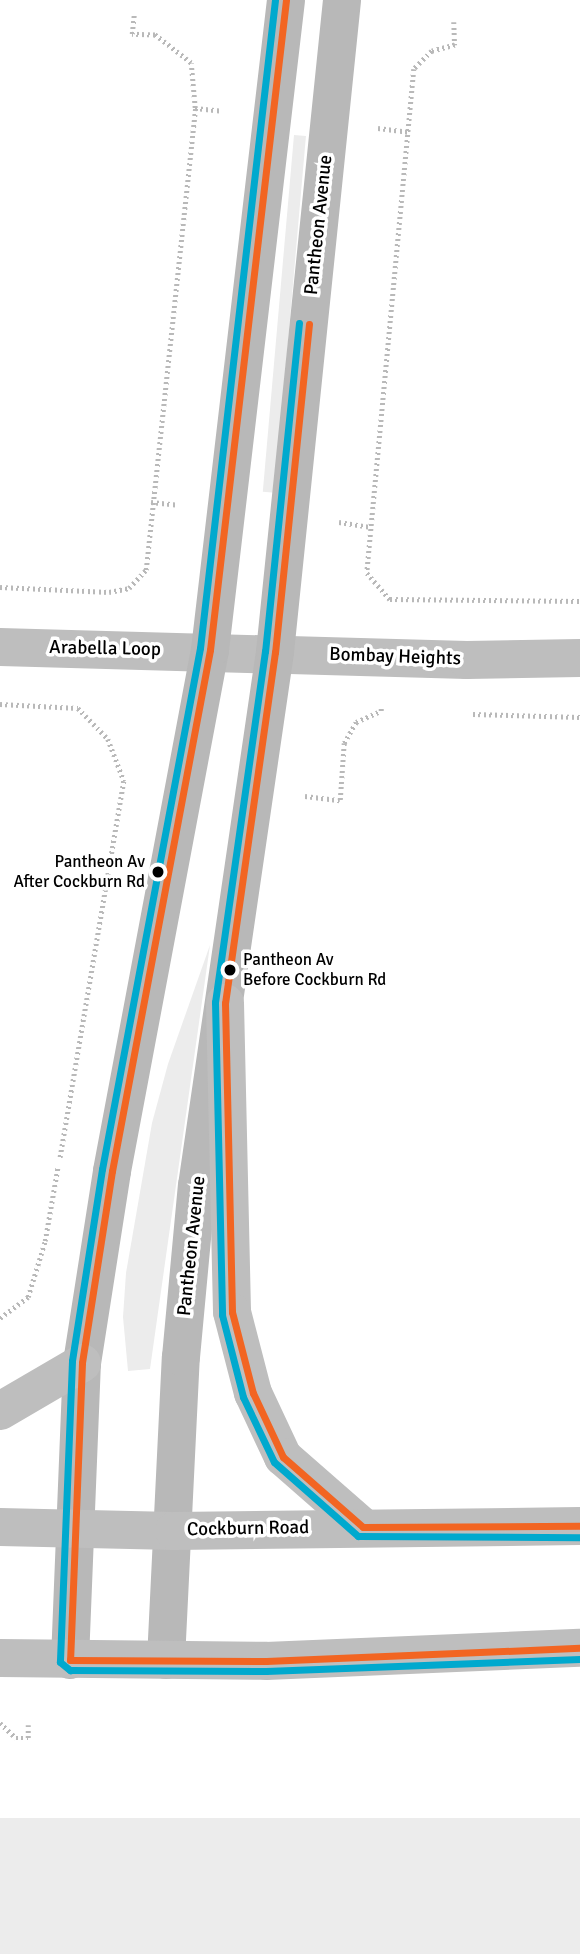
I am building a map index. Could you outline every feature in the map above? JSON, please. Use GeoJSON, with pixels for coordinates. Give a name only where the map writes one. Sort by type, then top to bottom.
{"type":"FeatureCollection","features":[{"type":"Feature","properties":{"kind":"main road"},"geometry":{"type":"LineString","coordinates":[[70,1660],[82,1363],[112,1171],[210,650],[286,0]]}},
{"type":"Feature","properties":{"kind":"main road","name":"Pantheon Avenue"},"geometry":{"type":"LineString","coordinates":[[166,1660],[181,1357],[197,1186],[275,652],[342,0]]}},
{"type":"Feature","properties":{"kind":"main road","name":"Arabella Loop"},"geometry":{"type":"LineString","coordinates":[[0,647],[210,650]]}},
{"type":"Feature","properties":{"kind":"main road","name":"Bombay Heights"},"geometry":{"type":"LineString","coordinates":[[210,650],[467,660],[580,658]]}},
{"type":"Feature","properties":{"kind":"main road"},"geometry":{"type":"LineString","coordinates":[[225,1003],[232,1312],[253,1393],[282,1457],[363,1527]]}},
{"type":"Feature","properties":{"kind":"main road"},"geometry":{"type":"LineString","coordinates":[[0,1410],[82,1363]]}},
{"type":"Feature","properties":{"kind":"main road","name":"Cockburn Road"},"geometry":{"type":"LineString","coordinates":[[0,1527],[174,1531],[580,1526]]}},
{"type":"Feature","properties":{"kind":"main road"},"geometry":{"type":"LineString","coordinates":[[0,1658],[266,1661],[580,1648]]}},
{"type":"Feature","properties":{"kind":"path"},"geometry":{"type":"LineString","coordinates":[[0,587],[109,592],[130,588],[146,570],[151,502],[195,108],[191,63],[155,35],[132,34],[134,14]]}},
{"type":"Feature","properties":{"kind":"path"},"geometry":{"type":"LineString","coordinates":[[454,22],[455,45],[432,51],[415,69],[367,573],[390,599],[580,601]]}},
{"type":"Feature","properties":{"kind":"path"},"geometry":{"type":"LineString","coordinates":[[195,108],[236,113]]}},
{"type":"Feature","properties":{"kind":"path"},"geometry":{"type":"LineString","coordinates":[[375,128],[410,132]]}},
{"type":"Feature","properties":{"kind":"path"},"geometry":{"type":"LineString","coordinates":[[151,502],[192,507]]}},
{"type":"Feature","properties":{"kind":"path"},"geometry":{"type":"LineString","coordinates":[[336,522],[370,527]]}},
{"type":"Feature","properties":{"kind":"path"},"geometry":{"type":"LineString","coordinates":[[381,711],[382,701]]}},
{"type":"Feature","properties":{"kind":"path"},"geometry":{"type":"LineString","coordinates":[[0,705],[78,708],[108,739],[124,781],[45,1241],[28,1297],[0,1318]]}},
{"type":"Feature","properties":{"kind":"path"},"geometry":{"type":"LineString","coordinates":[[293,795],[341,800],[344,743],[356,722],[381,711],[395,712]]}},
{"type":"Feature","properties":{"kind":"path"},"geometry":{"type":"LineString","coordinates":[[461,713],[580,717]]}},
{"type":"Feature","properties":{"kind":"path"},"geometry":{"type":"LineString","coordinates":[[0,1723],[16,1738],[28,1738],[28,1724]]}},
{"type":"Feature","properties":{"kind":"shaded area"},"geometry":{"type":"Polygon","coordinates":[[[294,135],[306,136],[275,493],[263,492],[294,135]]]}},
{"type":"Feature","properties":{"kind":"shaded area"},"geometry":{"type":"Polygon","coordinates":[[[210,945],[150,1369],[128,1371],[123,1317],[126,1273],[152,1123],[168,1064],[210,945]]]}},
{"type":"Feature","properties":{"kind":"shaded area"},"geometry":{"type":"Polygon","coordinates":[[[0,1818],[580,1818],[580,1954],[0,1954],[0,1818]]]}},
{"type":"Feature","properties":{"kind":"transit line"},"geometry":{"type":"LineString","coordinates":[[275,0],[200,648],[102,1169],[72,1361],[60,1662],[70,1670],[266,1671],[580,1659]]}},
{"type":"Feature","properties":{"kind":"transit line"},"geometry":{"type":"LineString","coordinates":[[286,0],[210,650],[112,1171],[82,1363],[70,1660],[266,1661],[580,1648]]}},
{"type":"Feature","properties":{"kind":"transit line"},"geometry":{"type":"LineString","coordinates":[[299,323],[265,651],[215,1002],[222,1315],[243,1397],[274,1462],[358,1536],[580,1537]]}},
{"type":"Feature","properties":{"kind":"transit line"},"geometry":{"type":"LineString","coordinates":[[309,324],[275,652],[225,1003],[232,1312],[253,1393],[283,1457],[363,1527],[580,1526]]}},
{"type":"Feature","properties":{"kind":"place","name":"Pantheon Av After Cockburn Rd"},"geometry":{"type":"Point","coordinates":[158,872]}},
{"type":"Feature","properties":{"kind":"place","name":"Pantheon Av Before Cockburn Rd"},"geometry":{"type":"Point","coordinates":[230,970]}}]}
